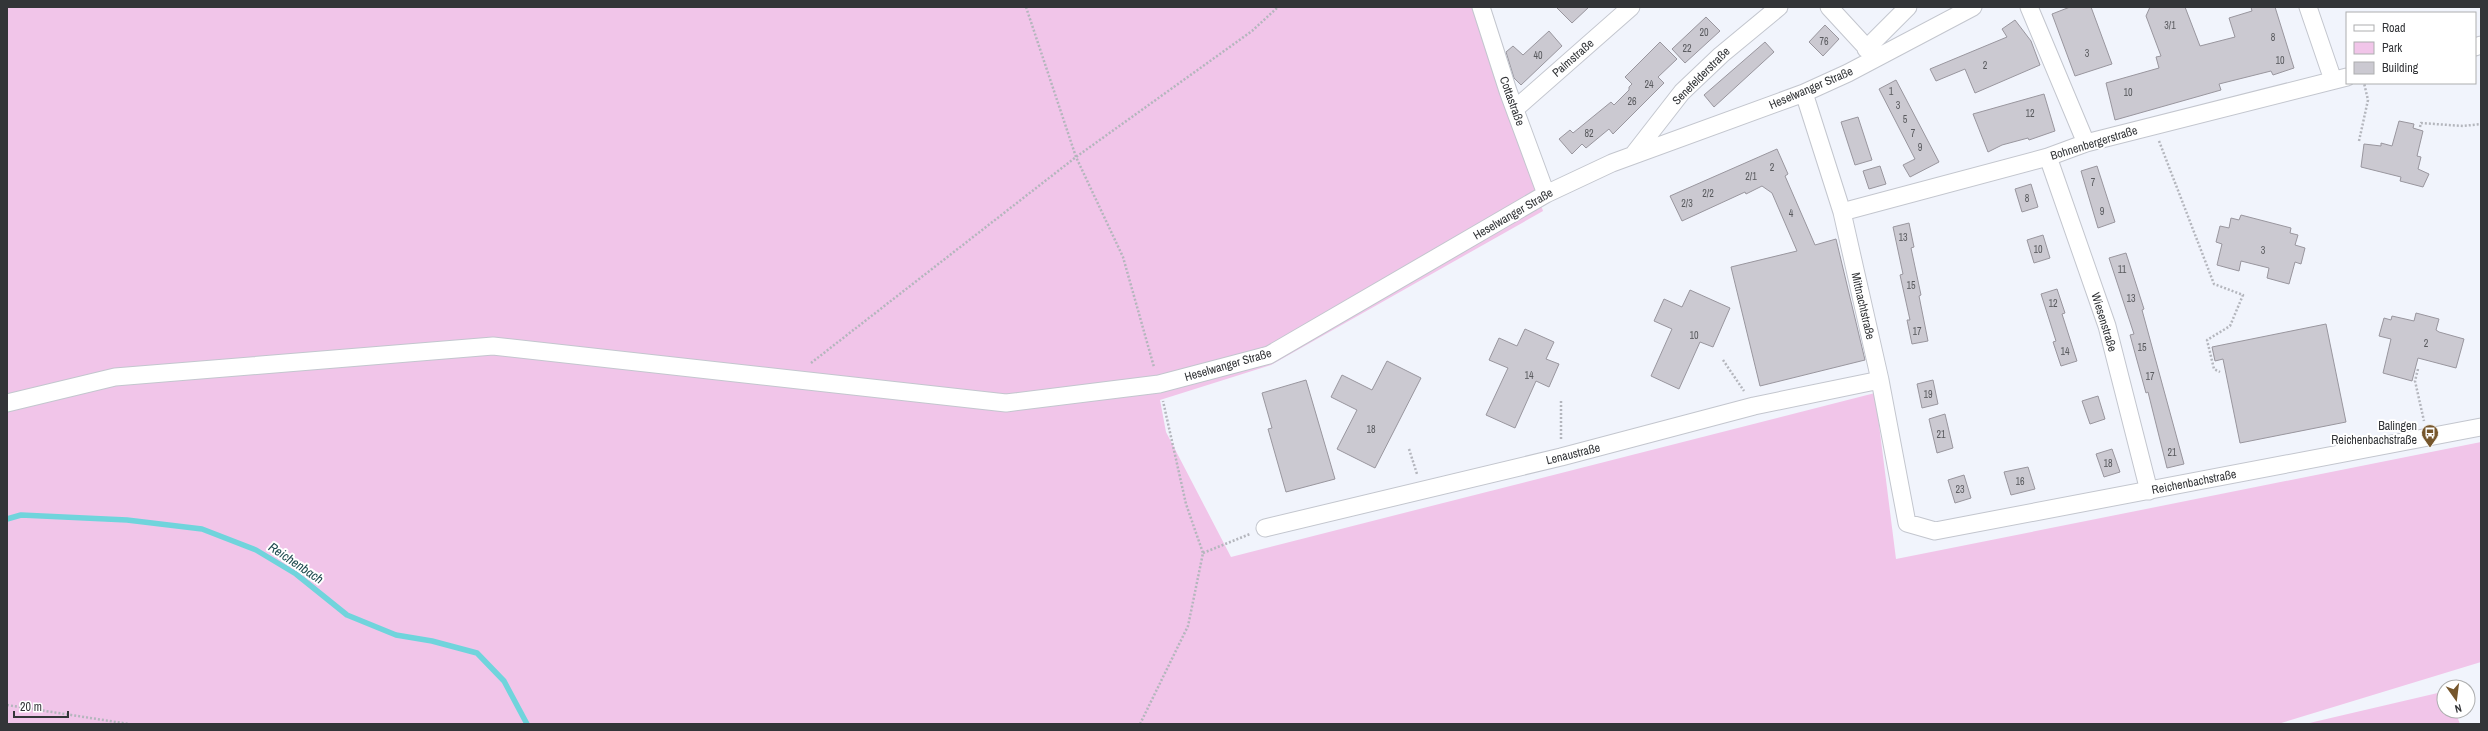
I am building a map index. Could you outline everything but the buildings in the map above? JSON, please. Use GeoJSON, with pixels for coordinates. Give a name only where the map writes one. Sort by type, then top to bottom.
{"type":"FeatureCollection","features":[{"type":"Feature","properties":{"kind":"street","name":"Cottastraße"},"geometry":{"type":"LineString","coordinates":[[1481,7],[1515,109],[1546,194]]}},
{"type":"Feature","properties":{"kind":"street","name":"Palmstraße"},"geometry":{"type":"LineString","coordinates":[[1515,109],[1631,7]]}},
{"type":"Feature","properties":{"kind":"street","name":"Senefelderstraße"},"geometry":{"type":"LineString","coordinates":[[1634,155],[1682,92],[1721,55],[1779,7]]}},
{"type":"Feature","properties":{"kind":"street"},"geometry":{"type":"LineString","coordinates":[[1829,7],[1871,54],[1908,7]]}},
{"type":"Feature","properties":{"kind":"street","name":"Heselwanger Straße"},"geometry":{"type":"LineString","coordinates":[[7,403],[115,377],[493,346],[1006,403],[1159,384],[1269,355],[1546,194],[1634,155],[1804,93],[1871,54],[1974,7]]}},
{"type":"Feature","properties":{"kind":"street"},"geometry":{"type":"LineString","coordinates":[[2029,7],[2086,143]]}},
{"type":"Feature","properties":{"kind":"street"},"geometry":{"type":"LineString","coordinates":[[2308,7],[2340,78]]}},
{"type":"Feature","properties":{"kind":"street","name":"Bohnenbergerstraße"},"geometry":{"type":"LineString","coordinates":[[1842,212],[2048,157],[2086,143],[2340,78]]}},
{"type":"Feature","properties":{"kind":"street","name":"Mittnachtstraße"},"geometry":{"type":"LineString","coordinates":[[1804,93],[1842,212],[1880,380],[1907,523]]}},
{"type":"Feature","properties":{"kind":"street","name":"Wiesenstraße"},"geometry":{"type":"LineString","coordinates":[[2048,157],[2107,326],[2149,491]]}},
{"type":"Feature","properties":{"kind":"street","name":"Lenaustraße"},"geometry":{"type":"LineString","coordinates":[[1265,528],[1561,457],[1754,406],[1880,380]]}},
{"type":"Feature","properties":{"kind":"street","name":"Reichenbachstraße"},"geometry":{"type":"LineString","coordinates":[[1907,523],[1935,531],[2481,427]]}},
{"type":"Feature","properties":{"kind":"path"},"geometry":{"type":"LineString","coordinates":[[1026,7],[1076,158],[1123,257],[1159,384],[1186,504],[1203,553],[1188,626],[1140,724]]}},
{"type":"Feature","properties":{"kind":"path"},"geometry":{"type":"LineString","coordinates":[[793,379],[800,372],[1076,158],[1252,31],[1278,7]]}},
{"type":"Feature","properties":{"kind":"path"},"geometry":{"type":"LineString","coordinates":[[2359,140],[2368,100],[2364,84]]}},
{"type":"Feature","properties":{"kind":"path"},"geometry":{"type":"LineString","coordinates":[[2420,127],[2421,123],[2462,126],[2481,124]]}},
{"type":"Feature","properties":{"kind":"path"},"geometry":{"type":"LineString","coordinates":[[2153,126],[2214,284],[2243,296],[2230,326],[2207,340],[2214,369],[2220,372]]}},
{"type":"Feature","properties":{"kind":"path"},"geometry":{"type":"LineString","coordinates":[[1723,360],[1754,406]]}},
{"type":"Feature","properties":{"kind":"path"},"geometry":{"type":"LineString","coordinates":[[2418,369],[2415,382],[2427,437]]}},
{"type":"Feature","properties":{"kind":"path"},"geometry":{"type":"LineString","coordinates":[[1561,401],[1561,457]]}},
{"type":"Feature","properties":{"kind":"path"},"geometry":{"type":"LineString","coordinates":[[1409,449],[1421,490]]}},
{"type":"Feature","properties":{"kind":"path"},"geometry":{"type":"LineString","coordinates":[[1203,553],[1265,528]]}},
{"type":"Feature","properties":{"kind":"path"},"geometry":{"type":"LineString","coordinates":[[7,705],[129,724]]}},
{"type":"Feature","properties":{"kind":"green space"},"geometry":{"type":"Polygon","coordinates":[[[7,7],[1474,7],[1543,211],[1271,365],[1160,400],[1166,432],[1231,557],[1875,393],[1896,559],[2481,442],[2481,662],[2278,724],[7,724],[7,7]]]}},
{"type":"Feature","properties":{"kind":"green space"},"geometry":{"type":"Polygon","coordinates":[[[2436,693],[2436,719],[2458,719],[2460,724],[2305,724],[2436,693]]]}},
{"type":"Feature","properties":{"kind":"waterway","name":"Reichenbach"},"geometry":{"type":"LineString","coordinates":[[7,519],[21,515],[127,520],[202,529],[256,550],[296,574],[347,615],[396,635],[432,641],[477,653],[504,681],[527,724]]}},
{"type":"Feature","properties":{"kind":"place","name":"Balingen Reichenbachstraße"},"geometry":{"type":"Point","coordinates":[2430,448]}}]}
